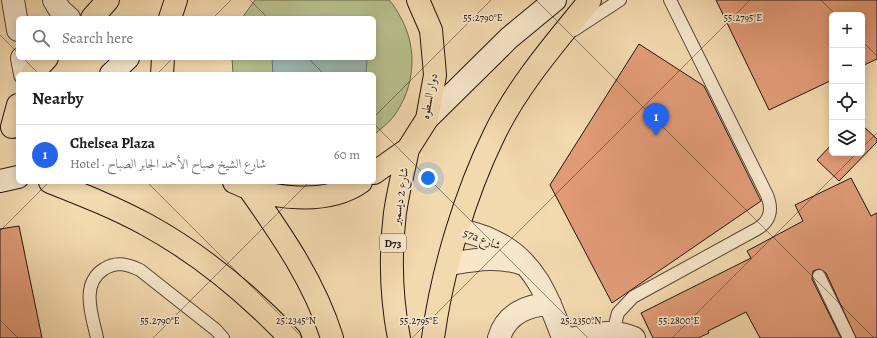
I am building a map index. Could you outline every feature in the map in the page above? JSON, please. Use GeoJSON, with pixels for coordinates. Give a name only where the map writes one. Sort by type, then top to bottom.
{"type":"FeatureCollection","features":[{"type":"Feature","properties":{"kind":"main road"},"geometry":{"type":"LineString","coordinates":[[94,16],[108,0]]}},
{"type":"Feature","properties":{"kind":"main road"},"geometry":{"type":"LineString","coordinates":[[171,16],[176,0]]}},
{"type":"Feature","properties":{"kind":"main road","name":"دوار السطوه"},"geometry":{"type":"LineString","coordinates":[[376,172],[408,149],[427,119],[435,75],[431,30],[418,0]]}},
{"type":"Feature","properties":{"kind":"main road"},"geometry":{"type":"LineString","coordinates":[[433,338],[444,281],[458,229],[479,168],[496,132],[518,94],[548,50],[590,0]]}},
{"type":"Feature","properties":{"kind":"main road"},"geometry":{"type":"LineString","coordinates":[[34,72],[45,60]]}},
{"type":"Feature","properties":{"kind":"main road"},"geometry":{"type":"LineString","coordinates":[[162,72],[163,60]]}},
{"type":"Feature","properties":{"kind":"main road"},"geometry":{"type":"LineString","coordinates":[[10,127],[16,110]]}},
{"type":"Feature","properties":{"kind":"main road","name":"شارع 2 ديسمبر"},"geometry":{"type":"LineString","coordinates":[[399,338],[393,288],[392,250],[395,212],[408,149]]}},
{"type":"Feature","properties":{"kind":"main road"},"geometry":{"type":"LineString","coordinates":[[55,184],[99,202],[147,225],[187,250],[241,291],[290,338]]}},
{"type":"Feature","properties":{"kind":"main road"},"geometry":{"type":"LineString","coordinates":[[242,186],[292,198],[334,194],[356,184]]}},
{"type":"Feature","properties":{"kind":"main road"},"geometry":{"type":"LineString","coordinates":[[242,186],[290,248],[312,286],[332,338]]}},
{"type":"Feature","properties":{"kind":"street"},"geometry":{"type":"LineString","coordinates":[[13,0],[16,18]]}},
{"type":"Feature","properties":{"kind":"street"},"geometry":{"type":"LineString","coordinates":[[54,0],[60,10],[67,16]]}},
{"type":"Feature","properties":{"kind":"street"},"geometry":{"type":"LineString","coordinates":[[164,16],[176,0]]}},
{"type":"Feature","properties":{"kind":"street"},"geometry":{"type":"LineString","coordinates":[[427,119],[509,38],[555,0]]}},
{"type":"Feature","properties":{"kind":"street"},"geometry":{"type":"LineString","coordinates":[[22,60],[25,72]]}},
{"type":"Feature","properties":{"kind":"street"},"geometry":{"type":"LineString","coordinates":[[113,72],[126,60]]}},
{"type":"Feature","properties":{"kind":"street"},"geometry":{"type":"LineString","coordinates":[[0,181],[16,177]]}},
{"type":"Feature","properties":{"kind":"street","name":"57a شارع"},"geometry":{"type":"LineString","coordinates":[[458,229],[485,237],[500,244],[524,264],[539,282],[550,304],[563,338]]}},
{"type":"Feature","properties":{"kind":"street","name":"57a شارع"},"geometry":{"type":"LineString","coordinates":[[449,264],[495,258],[524,264]]}},
{"type":"Feature","properties":{"kind":"street"},"geometry":{"type":"LineString","coordinates":[[499,338],[503,327],[515,314],[531,306],[550,304]]}},
{"type":"Feature","properties":{"kind":"street"},"geometry":{"type":"LineString","coordinates":[[575,338],[613,332],[634,338]]}},
{"type":"Feature","properties":{"kind":"lane"},"geometry":{"type":"LineString","coordinates":[[548,50],[591,18],[620,0]]}},
{"type":"Feature","properties":{"kind":"lane"},"geometry":{"type":"LineString","coordinates":[[613,332],[618,313],[633,297],[764,225],[769,218],[771,210],[767,195],[670,0]]}},
{"type":"Feature","properties":{"kind":"lane"},"geometry":{"type":"LineString","coordinates":[[97,338],[90,302],[90,287],[97,273],[103,269],[110,265],[125,264],[140,270],[216,330],[223,338]]}},
{"type":"Feature","properties":{"kind":"lane"},"geometry":{"type":"LineString","coordinates":[[819,276],[849,338]]}},
{"type":"Feature","properties":{"kind":"green space"},"geometry":{"type":"Polygon","coordinates":[[[255,0],[389,0],[401,18],[410,42],[412,55],[410,80],[401,105],[392,119],[376,133],[376,72],[233,72],[232,60],[376,60],[376,16],[243,16],[255,0]]]}},
{"type":"Feature","properties":{"kind":"water"},"geometry":{"type":"Polygon","coordinates":[[[272,60],[367,60],[366,72],[273,72],[272,60]]]}},
{"type":"Feature","properties":{"kind":"building"},"geometry":{"type":"Polygon","coordinates":[[[716,0],[877,0],[877,59],[865,65],[865,12],[829,12],[829,81],[769,110],[716,0]]]}},
{"type":"Feature","properties":{"kind":"building"},"geometry":{"type":"Polygon","coordinates":[[[639,44],[704,86],[761,201],[612,303],[550,185],[639,44]]]}},
{"type":"Feature","properties":{"kind":"building"},"geometry":{"type":"Polygon","coordinates":[[[865,128],[877,139],[877,142],[865,154],[865,128]]]}},
{"type":"Feature","properties":{"kind":"building"},"geometry":{"type":"Polygon","coordinates":[[[829,147],[829,156],[863,156],[839,181],[817,160],[829,147]]]}},
{"type":"Feature","properties":{"kind":"building"},"geometry":{"type":"Polygon","coordinates":[[[851,178],[871,216],[877,213],[877,338],[856,338],[826,273],[819,269],[813,271],[812,279],[841,338],[760,338],[746,312],[708,331],[709,333],[698,338],[653,338],[641,313],[751,258],[747,251],[803,221],[795,205],[851,178]]]}},
{"type":"Feature","properties":{"kind":"building"},"geometry":{"type":"Polygon","coordinates":[[[19,226],[42,338],[0,338],[0,229],[19,226]]]}},
{"type":"Feature","properties":{"kind":"place","name":"Chelsea Plaza"},"geometry":{"type":"Point","coordinates":[656,136]}}]}
